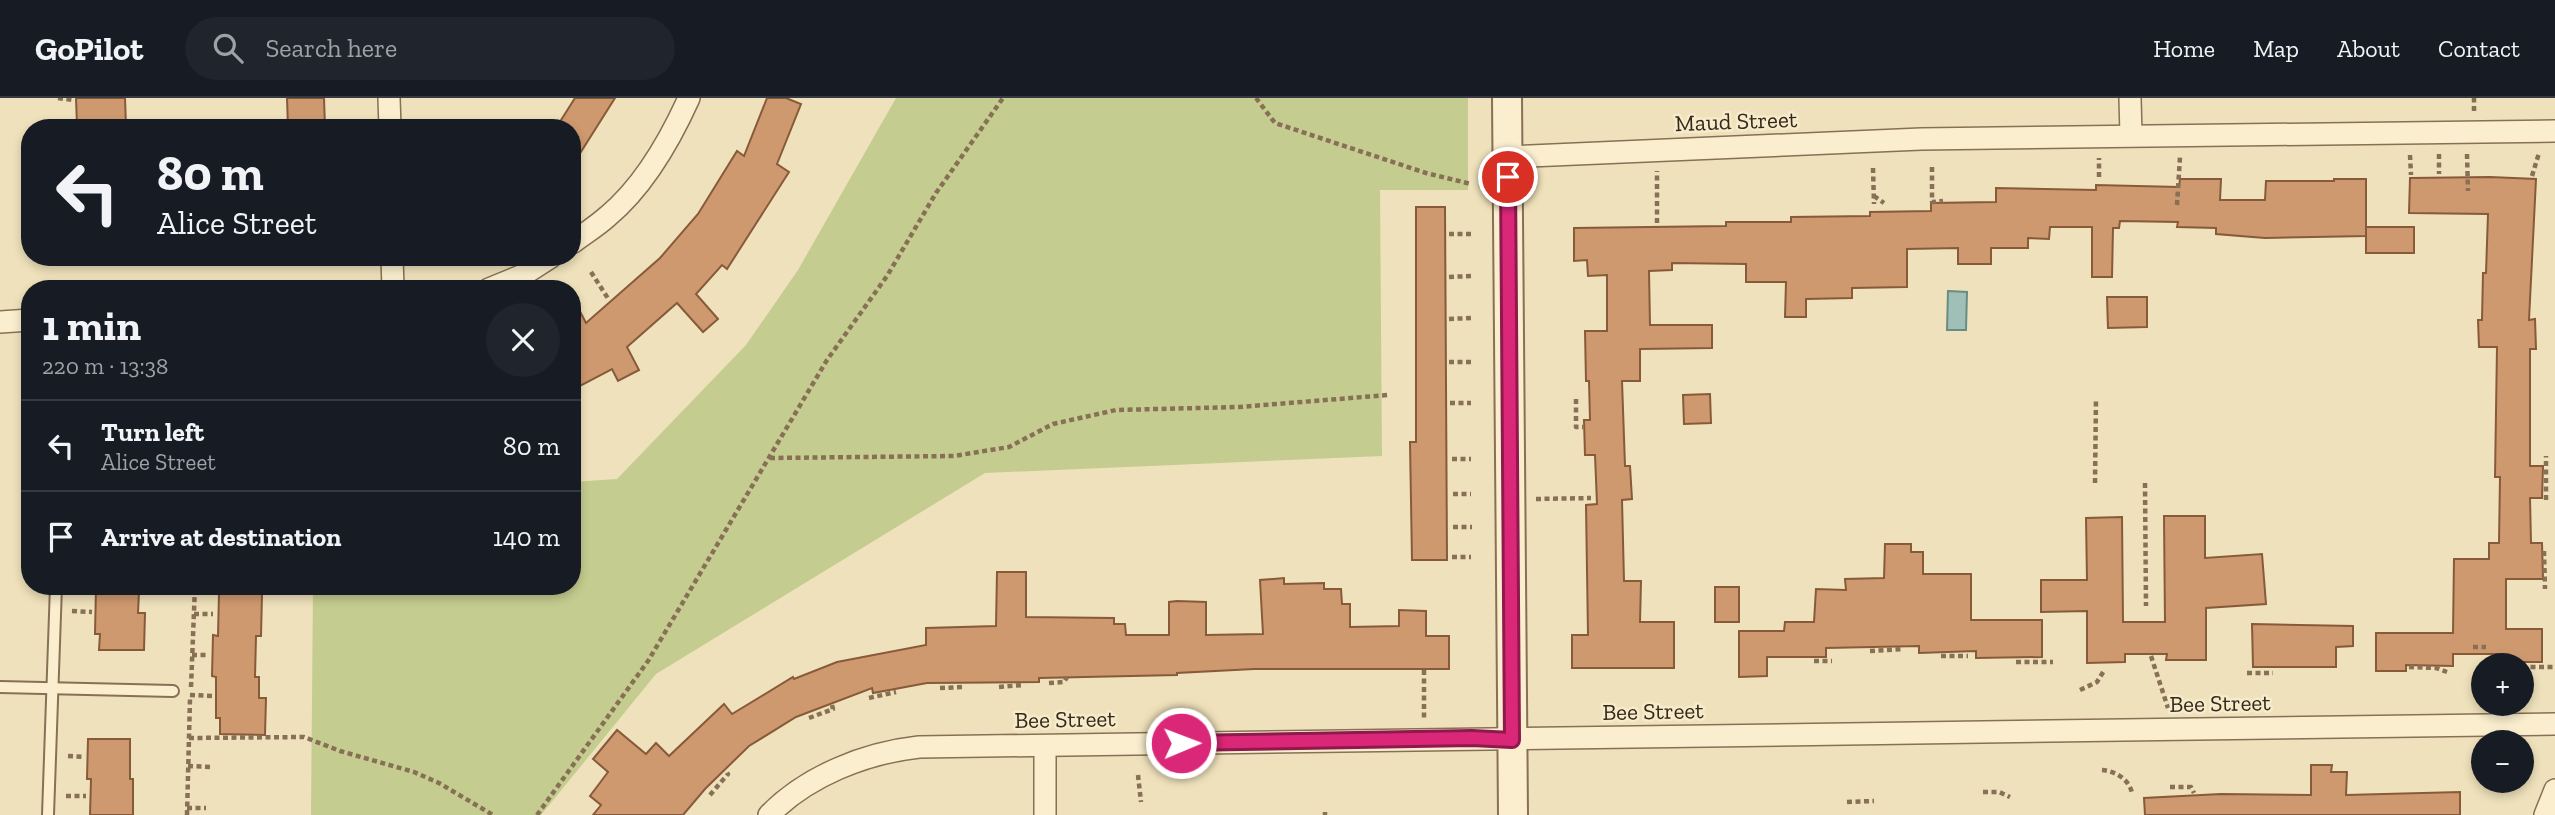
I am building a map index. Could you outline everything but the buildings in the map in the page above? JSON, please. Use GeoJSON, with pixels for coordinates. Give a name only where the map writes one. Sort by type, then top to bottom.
{"type":"FeatureCollection","features":[{"type":"Feature","properties":{"kind":"street"},"geometry":{"type":"LineString","coordinates":[[389,98],[390,119]]}},
{"type":"Feature","properties":{"kind":"street"},"geometry":{"type":"LineString","coordinates":[[581,236],[608,216],[640,181],[674,128],[689,98]]}},
{"type":"Feature","properties":{"kind":"street"},"geometry":{"type":"LineString","coordinates":[[1507,98],[1513,815]]}},
{"type":"Feature","properties":{"kind":"street"},"geometry":{"type":"LineString","coordinates":[[2130,98],[2131,135]]}},
{"type":"Feature","properties":{"kind":"street","name":"Maud Street"},"geometry":{"type":"LineString","coordinates":[[1507,157],[1922,139],[2555,131]]}},
{"type":"Feature","properties":{"kind":"street"},"geometry":{"type":"LineString","coordinates":[[511,280],[537,266]]}},
{"type":"Feature","properties":{"kind":"street"},"geometry":{"type":"LineString","coordinates":[[0,321],[21,320]]}},
{"type":"Feature","properties":{"kind":"street","name":"Bee Street"},"geometry":{"type":"LineString","coordinates":[[769,815],[818,779],[847,765],[898,749],[919,747],[2555,724]]}},
{"type":"Feature","properties":{"kind":"street"},"geometry":{"type":"LineString","coordinates":[[1045,746],[1045,815]]}},
{"type":"Feature","properties":{"kind":"street"},"geometry":{"type":"LineString","coordinates":[[2545,815],[2555,790]]}},
{"type":"Feature","properties":{"kind":"lane"},"geometry":{"type":"LineString","coordinates":[[48,815],[56,595]]}},
{"type":"Feature","properties":{"kind":"lane"},"geometry":{"type":"LineString","coordinates":[[0,687],[173,691]]}},
{"type":"Feature","properties":{"kind":"path"},"geometry":{"type":"LineString","coordinates":[[58,98],[74,100]]}},
{"type":"Feature","properties":{"kind":"path"},"geometry":{"type":"LineString","coordinates":[[537,815],[648,661],[827,360],[887,276],[936,194],[1003,98]]}},
{"type":"Feature","properties":{"kind":"path"},"geometry":{"type":"LineString","coordinates":[[1256,98],[1275,123],[1426,173],[1471,184]]}},
{"type":"Feature","properties":{"kind":"path"},"geometry":{"type":"LineString","coordinates":[[2467,149],[2468,191]]}},
{"type":"Feature","properties":{"kind":"path"},"geometry":{"type":"LineString","coordinates":[[2532,176],[2540,149]]}},
{"type":"Feature","properties":{"kind":"path"},"geometry":{"type":"LineString","coordinates":[[2410,150],[2411,175]]}},
{"type":"Feature","properties":{"kind":"path"},"geometry":{"type":"LineString","coordinates":[[2439,150],[2439,174]]}},
{"type":"Feature","properties":{"kind":"path"},"geometry":{"type":"LineString","coordinates":[[2177,205],[2180,153]]}},
{"type":"Feature","properties":{"kind":"path"},"geometry":{"type":"LineString","coordinates":[[2099,154],[2099,177]]}},
{"type":"Feature","properties":{"kind":"path"},"geometry":{"type":"LineString","coordinates":[[1932,167],[1932,202],[1943,201]]}},
{"type":"Feature","properties":{"kind":"path"},"geometry":{"type":"LineString","coordinates":[[1873,168],[1874,204]]}},
{"type":"Feature","properties":{"kind":"path"},"geometry":{"type":"LineString","coordinates":[[1657,171],[1657,223]]}},
{"type":"Feature","properties":{"kind":"path"},"geometry":{"type":"LineString","coordinates":[[1874,196],[1884,204]]}},
{"type":"Feature","properties":{"kind":"path"},"geometry":{"type":"LineString","coordinates":[[1449,234],[1471,234]]}},
{"type":"Feature","properties":{"kind":"path"},"geometry":{"type":"LineString","coordinates":[[591,272],[609,300]]}},
{"type":"Feature","properties":{"kind":"path"},"geometry":{"type":"LineString","coordinates":[[1449,277],[1471,276]]}},
{"type":"Feature","properties":{"kind":"path"},"geometry":{"type":"LineString","coordinates":[[1449,319],[1471,318]]}},
{"type":"Feature","properties":{"kind":"path"},"geometry":{"type":"LineString","coordinates":[[1449,362],[1472,362]]}},
{"type":"Feature","properties":{"kind":"path"},"geometry":{"type":"LineString","coordinates":[[770,458],[954,456],[1009,447],[1053,424],[1116,410],[1238,407],[1388,395]]}},
{"type":"Feature","properties":{"kind":"path"},"geometry":{"type":"LineString","coordinates":[[2095,483],[2096,398]]}},
{"type":"Feature","properties":{"kind":"path"},"geometry":{"type":"LineString","coordinates":[[1576,399],[1576,427],[1583,427]]}},
{"type":"Feature","properties":{"kind":"path"},"geometry":{"type":"LineString","coordinates":[[1450,403],[1471,403]]}},
{"type":"Feature","properties":{"kind":"path"},"geometry":{"type":"LineString","coordinates":[[2546,456],[2546,500]]}},
{"type":"Feature","properties":{"kind":"path"},"geometry":{"type":"LineString","coordinates":[[1452,459],[1471,459]]}},
{"type":"Feature","properties":{"kind":"path"},"geometry":{"type":"LineString","coordinates":[[2145,483],[2146,606]]}},
{"type":"Feature","properties":{"kind":"path"},"geometry":{"type":"LineString","coordinates":[[1453,494],[1471,494]]}},
{"type":"Feature","properties":{"kind":"path"},"geometry":{"type":"LineString","coordinates":[[1531,499],[1591,498]]}},
{"type":"Feature","properties":{"kind":"path"},"geometry":{"type":"LineString","coordinates":[[1453,527],[1472,527]]}},
{"type":"Feature","properties":{"kind":"path"},"geometry":{"type":"LineString","coordinates":[[2544,551],[2545,589]]}},
{"type":"Feature","properties":{"kind":"path"},"geometry":{"type":"LineString","coordinates":[[1452,557],[1471,557]]}},
{"type":"Feature","properties":{"kind":"path"},"geometry":{"type":"LineString","coordinates":[[194,614],[212,614]]}},
{"type":"Feature","properties":{"kind":"path"},"geometry":{"type":"LineString","coordinates":[[2473,647],[2486,647]]}},
{"type":"Feature","properties":{"kind":"path"},"geometry":{"type":"LineString","coordinates":[[1870,650],[1903,649]]}},
{"type":"Feature","properties":{"kind":"path"},"geometry":{"type":"LineString","coordinates":[[192,655],[208,655]]}},
{"type":"Feature","properties":{"kind":"path"},"geometry":{"type":"LineString","coordinates":[[1941,656],[1968,656]]}},
{"type":"Feature","properties":{"kind":"path"},"geometry":{"type":"LineString","coordinates":[[2151,656],[2168,709],[2169,730]]}},
{"type":"Feature","properties":{"kind":"path"},"geometry":{"type":"LineString","coordinates":[[1814,661],[1832,661]]}},
{"type":"Feature","properties":{"kind":"path"},"geometry":{"type":"LineString","coordinates":[[2015,662],[2053,662]]}},
{"type":"Feature","properties":{"kind":"path"},"geometry":{"type":"LineString","coordinates":[[2409,667],[2436,668],[2447,672]]}},
{"type":"Feature","properties":{"kind":"path"},"geometry":{"type":"LineString","coordinates":[[2534,667],[2555,667]]}},
{"type":"Feature","properties":{"kind":"path"},"geometry":{"type":"LineString","coordinates":[[2080,690],[2097,682],[2105,669]]}},
{"type":"Feature","properties":{"kind":"path"},"geometry":{"type":"LineString","coordinates":[[1424,670],[1424,739]]}},
{"type":"Feature","properties":{"kind":"path"},"geometry":{"type":"LineString","coordinates":[[2247,673],[2273,673]]}},
{"type":"Feature","properties":{"kind":"path"},"geometry":{"type":"LineString","coordinates":[[1049,683],[1064,682],[1067,677]]}},
{"type":"Feature","properties":{"kind":"path"},"geometry":{"type":"LineString","coordinates":[[999,687],[1023,685]]}},
{"type":"Feature","properties":{"kind":"path"},"geometry":{"type":"LineString","coordinates":[[940,688],[963,687]]}},
{"type":"Feature","properties":{"kind":"path"},"geometry":{"type":"LineString","coordinates":[[869,698],[896,692]]}},
{"type":"Feature","properties":{"kind":"path"},"geometry":{"type":"LineString","coordinates":[[190,695],[213,696]]}},
{"type":"Feature","properties":{"kind":"path"},"geometry":{"type":"LineString","coordinates":[[808,718],[833,709],[832,705]]}},
{"type":"Feature","properties":{"kind":"path"},"geometry":{"type":"LineString","coordinates":[[189,738],[304,737],[340,751],[414,772],[439,783],[493,815]]}},
{"type":"Feature","properties":{"kind":"path"},"geometry":{"type":"LineString","coordinates":[[188,766],[212,767]]}},
{"type":"Feature","properties":{"kind":"path"},"geometry":{"type":"LineString","coordinates":[[2102,770],[2111,771],[2127,781],[2132,793]]}},
{"type":"Feature","properties":{"kind":"path"},"geometry":{"type":"LineString","coordinates":[[709,795],[729,775],[727,773]]}},
{"type":"Feature","properties":{"kind":"path"},"geometry":{"type":"LineString","coordinates":[[1138,775],[1141,802]]}},
{"type":"Feature","properties":{"kind":"path"},"geometry":{"type":"LineString","coordinates":[[2170,787],[2191,787],[2194,793]]}},
{"type":"Feature","properties":{"kind":"path"},"geometry":{"type":"LineString","coordinates":[[1983,792],[1999,792],[2010,797]]}},
{"type":"Feature","properties":{"kind":"path"},"geometry":{"type":"LineString","coordinates":[[1847,802],[1874,801]]}},
{"type":"Feature","properties":{"kind":"path"},"geometry":{"type":"LineString","coordinates":[[187,808],[206,808]]}},
{"type":"Feature","properties":{"kind":"green space"},"geometry":{"type":"Polygon","coordinates":[[[896,98],[1468,98],[1468,190],[1380,190],[1382,456],[985,473],[656,674],[541,815],[311,815],[313,595],[581,595],[581,481],[617,479],[746,345],[798,270],[896,98]]]}},
{"type":"Feature","properties":{"kind":"water"},"geometry":{"type":"Polygon","coordinates":[[[1948,291],[1967,292],[1966,330],[1947,330],[1948,291]]]}},
{"type":"Feature","properties":{"kind":"route"},"geometry":{"type":"LineString","coordinates":[[1181,743],[1472,738],[1512,740],[1508,177]]}}]}
